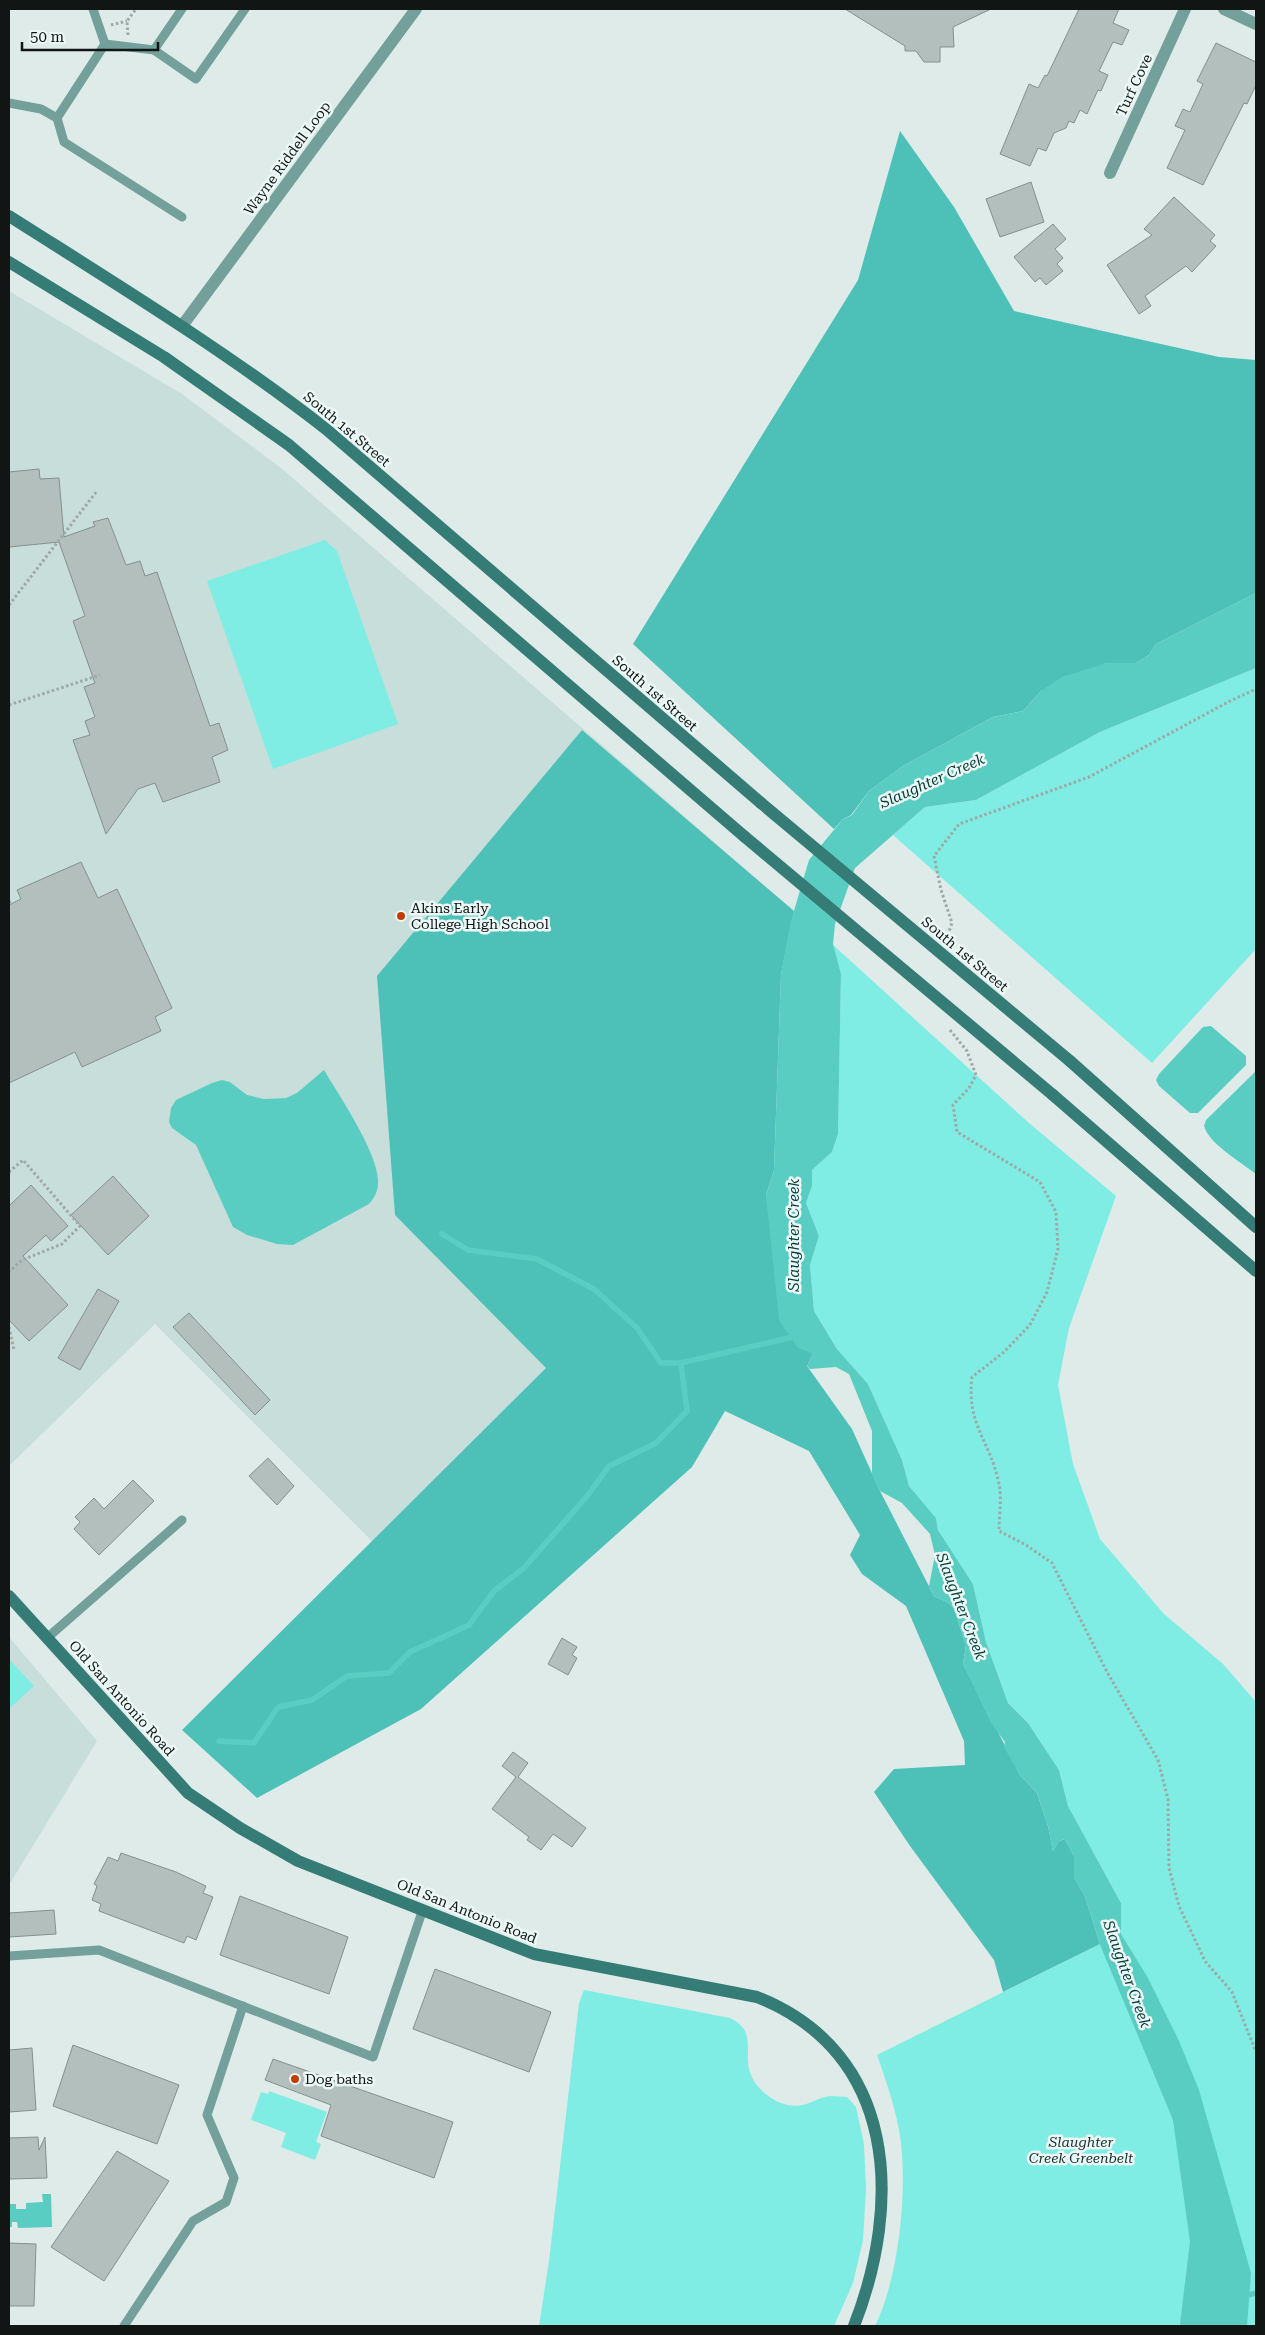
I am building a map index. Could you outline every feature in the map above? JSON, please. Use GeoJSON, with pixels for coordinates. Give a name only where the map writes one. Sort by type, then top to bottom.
{"type":"FeatureCollection","features":[{"type":"Feature","properties":{"kind":"main road","name":"South 1st Street"},"geometry":{"type":"LineString","coordinates":[[9,216],[182,326],[279,392],[326,429],[761,803],[1070,1061],[1256,1227]]}},
{"type":"Feature","properties":{"kind":"main road"},"geometry":{"type":"LineString","coordinates":[[9,262],[164,357],[282,440],[745,837],[1053,1095],[1256,1271]]}},
{"type":"Feature","properties":{"kind":"main road","name":"Old San Antonio Road"},"geometry":{"type":"LineString","coordinates":[[9,1596],[188,1792],[240,1828],[298,1861],[423,1909],[473,1932],[534,1954],[758,1997],[784,2008],[805,2022],[825,2040],[849,2068],[864,2092],[874,2124],[881,2166],[880,2219],[874,2262],[854,2326]]}},
{"type":"Feature","properties":{"kind":"street","name":"Wayne Riddell Loop"},"geometry":{"type":"LineString","coordinates":[[182,326],[416,9]]}},
{"type":"Feature","properties":{"kind":"street","name":"Turf Cove"},"geometry":{"type":"LineString","coordinates":[[1110,173],[1185,9]]}},
{"type":"Feature","properties":{"kind":"street"},"geometry":{"type":"LineString","coordinates":[[1224,9],[1256,24]]}},
{"type":"Feature","properties":{"kind":"lane"},"geometry":{"type":"LineString","coordinates":[[93,9],[105,44]]}},
{"type":"Feature","properties":{"kind":"lane"},"geometry":{"type":"LineString","coordinates":[[154,50],[182,9]]}},
{"type":"Feature","properties":{"kind":"lane"},"geometry":{"type":"LineString","coordinates":[[105,44],[154,50],[196,79],[245,9]]}},
{"type":"Feature","properties":{"kind":"lane"},"geometry":{"type":"LineString","coordinates":[[57,118],[105,44]]}},
{"type":"Feature","properties":{"kind":"lane"},"geometry":{"type":"LineString","coordinates":[[9,102],[41,109],[57,118],[64,142],[182,217]]}},
{"type":"Feature","properties":{"kind":"lane"},"geometry":{"type":"LineString","coordinates":[[47,1638],[182,1520]]}},
{"type":"Feature","properties":{"kind":"lane"},"geometry":{"type":"LineString","coordinates":[[9,1956],[99,1950],[373,2057],[423,1909]]}},
{"type":"Feature","properties":{"kind":"lane"},"geometry":{"type":"LineString","coordinates":[[124,2326],[192,2221],[226,2202],[234,2178],[207,2115],[243,2006]]}},
{"type":"Feature","properties":{"kind":"path"},"geometry":{"type":"LineString","coordinates":[[128,46],[127,22],[136,9]]}},
{"type":"Feature","properties":{"kind":"path"},"geometry":{"type":"LineString","coordinates":[[9,605],[97,491]]}},
{"type":"Feature","properties":{"kind":"path"},"geometry":{"type":"LineString","coordinates":[[9,705],[100,675]]}},
{"type":"Feature","properties":{"kind":"path"},"geometry":{"type":"LineString","coordinates":[[946,942],[952,923],[941,890],[934,856],[959,824],[1089,776],[1256,689]]}},
{"type":"Feature","properties":{"kind":"path"},"geometry":{"type":"LineString","coordinates":[[949,1028],[967,1052],[976,1075],[969,1088],[953,1105],[957,1132],[1040,1182],[1056,1212],[1058,1249],[1047,1292],[1030,1325],[1004,1352],[972,1377],[970,1395],[973,1417],[999,1484],[999,1530],[1026,1545],[1052,1563],[1107,1672],[1158,1760],[1168,1799],[1169,1868],[1179,1906],[1205,1961],[1232,1992],[1256,2052]]}},
{"type":"Feature","properties":{"kind":"path"},"geometry":{"type":"LineString","coordinates":[[9,1172],[23,1160],[80,1226],[62,1244],[22,1260],[9,1272]]}},
{"type":"Feature","properties":{"kind":"path"},"geometry":{"type":"LineString","coordinates":[[9,1328],[14,1350]]}},
{"type":"Feature","properties":{"kind":"shaded area"},"geometry":{"type":"Polygon","coordinates":[[[900,131],[954,207],[1014,311],[1219,357],[1256,360],[1256,593],[1156,644],[1149,655],[1136,663],[1107,663],[1041,691],[1023,711],[993,717],[903,766],[869,791],[851,815],[843,819],[834,829],[633,644],[858,280],[900,131]]]}},
{"type":"Feature","properties":{"kind":"shaded area","name":"Akins Early College High School"},"geometry":{"type":"Polygon","coordinates":[[[9,291],[182,394],[281,468],[794,911],[781,974],[775,1138],[373,1542],[155,1324],[9,1466],[9,291]]]}},
{"type":"Feature","properties":{"kind":"shaded area"},"geometry":{"type":"Polygon","coordinates":[[[582,730],[794,911],[781,974],[774,1170],[766,1195],[813,1354],[807,1366],[852,1429],[880,1491],[934,1596],[949,1603],[954,1609],[966,1645],[963,1664],[1020,1775],[1037,1793],[1048,1826],[1053,1851],[1059,1841],[1065,1839],[1074,1856],[1074,1877],[1085,1896],[1100,1944],[1003,1992],[994,1960],[910,1846],[874,1792],[894,1769],[965,1765],[964,1741],[906,1606],[862,1574],[850,1555],[860,1535],[809,1451],[725,1411],[692,1467],[421,1709],[257,1798],[182,1730],[546,1368],[395,1215],[377,976],[582,730]]]}},
{"type":"Feature","properties":{"kind":"shaded area"},"geometry":{"type":"Polygon","coordinates":[[[9,1637],[97,1741],[9,1885],[9,1637]]]}},
{"type":"Feature","properties":{"kind":"green space"},"geometry":{"type":"Polygon","coordinates":[[[325,540],[337,551],[398,724],[273,769],[207,581],[325,540]]]}},
{"type":"Feature","properties":{"kind":"green space"},"geometry":{"type":"Polygon","coordinates":[[[1256,668],[1256,949],[1152,1063],[893,835],[925,807],[976,800],[1100,732],[1256,668]]]}},
{"type":"Feature","properties":{"kind":"green space","name":"Slaughter Creek Greenbelt"},"geometry":{"type":"Polygon","coordinates":[[[832,944],[1029,1123],[1116,1196],[1069,1328],[1058,1385],[1073,1464],[1100,1539],[1164,1614],[1223,1664],[1256,1702],[1256,2326],[875,2326],[890,2284],[896,2259],[900,2233],[903,2181],[898,2126],[877,2055],[1120,1934],[1121,1903],[1068,1806],[1059,1770],[1028,1723],[1008,1703],[986,1642],[973,1584],[938,1530],[936,1518],[909,1486],[902,1460],[868,1384],[837,1349],[814,1311],[810,1265],[819,1236],[806,1203],[812,1186],[812,1170],[832,1152],[838,1134],[841,974],[832,944]]]}},
{"type":"Feature","properties":{"kind":"green space"},"geometry":{"type":"Polygon","coordinates":[[[9,1659],[34,1686],[9,1709],[9,1659]]]}},
{"type":"Feature","properties":{"kind":"green space"},"geometry":{"type":"Polygon","coordinates":[[[584,1990],[730,2018],[740,2024],[745,2031],[748,2065],[756,2084],[776,2101],[796,2106],[828,2096],[834,2096],[847,2097],[856,2107],[864,2144],[866,2189],[863,2240],[853,2283],[834,2326],[539,2326],[549,2261],[579,2003],[584,1990]]]}},
{"type":"Feature","properties":{"kind":"green space"},"geometry":{"type":"Polygon","coordinates":[[[269,2091],[327,2112],[316,2142],[321,2144],[315,2160],[281,2147],[286,2133],[251,2120],[261,2092],[268,2094],[269,2091]]]}},
{"type":"Feature","properties":{"kind":"water","name":"Slaughter Creek"},"geometry":{"type":"Polygon","coordinates":[[[1256,593],[1256,668],[1100,732],[976,800],[925,807],[855,868],[835,924],[833,944],[841,974],[838,1134],[832,1152],[812,1170],[812,1186],[806,1203],[819,1236],[810,1265],[814,1311],[837,1349],[868,1384],[902,1460],[909,1486],[936,1518],[938,1530],[973,1584],[986,1642],[1008,1703],[1028,1723],[1059,1770],[1068,1806],[1121,1903],[1121,1934],[1148,1978],[1179,2041],[1199,2090],[1251,2273],[1247,2326],[1182,2326],[1180,2324],[1190,2242],[1173,2120],[1101,1947],[1085,1896],[1074,1877],[1074,1856],[1065,1839],[1059,1841],[1053,1852],[1048,1826],[1037,1793],[1020,1775],[1004,1747],[1005,1742],[991,1723],[963,1664],[966,1645],[954,1609],[949,1603],[934,1596],[929,1586],[935,1555],[930,1534],[902,1503],[880,1491],[872,1474],[872,1431],[849,1374],[836,1367],[810,1369],[807,1366],[813,1354],[797,1347],[779,1320],[766,1195],[774,1170],[781,974],[791,921],[809,860],[843,819],[852,815],[869,791],[903,766],[993,717],[1023,711],[1041,691],[1062,677],[1107,663],[1136,663],[1149,655],[1156,644],[1256,593]]]}},
{"type":"Feature","properties":{"kind":"water"},"geometry":{"type":"Polygon","coordinates":[[[1211,1026],[1246,1056],[1246,1065],[1198,1113],[1190,1113],[1159,1086],[1156,1080],[1159,1074],[1203,1027],[1211,1026]]]}},
{"type":"Feature","properties":{"kind":"water"},"geometry":{"type":"Polygon","coordinates":[[[324,1070],[373,1157],[378,1183],[375,1195],[369,1204],[293,1245],[277,1244],[247,1235],[233,1227],[196,1145],[172,1128],[169,1122],[171,1108],[176,1100],[222,1080],[230,1082],[247,1095],[264,1099],[286,1098],[297,1093],[324,1070]]]}},
{"type":"Feature","properties":{"kind":"water"},"geometry":{"type":"Polygon","coordinates":[[[1256,1071],[1256,1174],[1219,1146],[1207,1133],[1204,1126],[1206,1120],[1256,1071]]]}},
{"type":"Feature","properties":{"kind":"water"},"geometry":{"type":"Polygon","coordinates":[[[42,2194],[51,2194],[52,2227],[18,2228],[17,2222],[12,2222],[12,2227],[9,2227],[10,2204],[16,2204],[16,2209],[26,2209],[26,2203],[43,2202],[42,2194]]]}},
{"type":"Feature","properties":{"kind":"building"},"geometry":{"type":"Polygon","coordinates":[[[845,9],[991,9],[953,27],[954,47],[940,47],[940,62],[924,62],[916,51],[905,51],[905,46],[845,9]]]}},
{"type":"Feature","properties":{"kind":"building"},"geometry":{"type":"Polygon","coordinates":[[[1079,9],[1119,9],[1113,23],[1129,30],[1122,45],[1113,42],[1099,71],[1108,75],[1101,91],[1098,90],[1087,114],[1080,110],[1074,123],[1069,121],[1066,128],[1054,133],[1046,151],[1038,148],[1030,166],[1000,154],[1029,84],[1038,88],[1045,75],[1047,76],[1079,9]]]}},
{"type":"Feature","properties":{"kind":"building"},"geometry":{"type":"Polygon","coordinates":[[[1216,43],[1256,62],[1256,85],[1247,104],[1244,103],[1203,185],[1167,168],[1185,130],[1175,126],[1183,109],[1190,112],[1203,84],[1197,81],[1216,43]]]}},
{"type":"Feature","properties":{"kind":"building"},"geometry":{"type":"Polygon","coordinates":[[[1031,182],[1044,222],[1000,237],[986,199],[1031,182]]]}},
{"type":"Feature","properties":{"kind":"building"},"geometry":{"type":"Polygon","coordinates":[[[1174,197],[1215,235],[1210,241],[1216,246],[1192,272],[1186,266],[1145,296],[1151,306],[1139,314],[1107,265],[1152,235],[1144,229],[1174,197]]]}},
{"type":"Feature","properties":{"kind":"building"},"geometry":{"type":"Polygon","coordinates":[[[1053,224],[1066,239],[1055,249],[1063,258],[1057,264],[1063,271],[1046,285],[1040,278],[1035,282],[1014,257],[1053,224]]]}},
{"type":"Feature","properties":{"kind":"building"},"geometry":{"type":"Polygon","coordinates":[[[39,469],[40,479],[59,478],[64,537],[95,526],[93,522],[108,518],[126,565],[140,561],[145,576],[157,572],[210,726],[219,723],[228,750],[212,757],[220,782],[163,802],[155,783],[138,789],[106,834],[73,740],[90,735],[85,721],[95,717],[84,687],[95,683],[73,621],[85,616],[59,542],[9,547],[9,472],[39,469]]]}},
{"type":"Feature","properties":{"kind":"building"},"geometry":{"type":"Polygon","coordinates":[[[81,862],[98,898],[117,889],[172,1008],[155,1017],[161,1031],[82,1067],[75,1052],[9,1083],[9,905],[21,899],[17,890],[81,862]]]}},
{"type":"Feature","properties":{"kind":"building"},"geometry":{"type":"Polygon","coordinates":[[[113,1176],[149,1216],[108,1255],[71,1215],[113,1176]]]}},
{"type":"Feature","properties":{"kind":"building"},"geometry":{"type":"Polygon","coordinates":[[[31,1185],[68,1226],[51,1241],[46,1235],[23,1256],[68,1305],[29,1341],[9,1320],[9,1206],[31,1185]]]}},
{"type":"Feature","properties":{"kind":"building"},"geometry":{"type":"Polygon","coordinates":[[[98,1289],[119,1301],[80,1370],[58,1358],[98,1289]]]}},
{"type":"Feature","properties":{"kind":"building"},"geometry":{"type":"Polygon","coordinates":[[[189,1313],[270,1400],[255,1415],[173,1327],[189,1313]]]}},
{"type":"Feature","properties":{"kind":"building"},"geometry":{"type":"Polygon","coordinates":[[[268,1458],[294,1486],[277,1505],[249,1476],[268,1458]]]}},
{"type":"Feature","properties":{"kind":"building"},"geometry":{"type":"Polygon","coordinates":[[[133,1480],[154,1501],[99,1555],[74,1529],[80,1522],[75,1517],[94,1498],[104,1509],[133,1480]]]}},
{"type":"Feature","properties":{"kind":"building"},"geometry":{"type":"Polygon","coordinates":[[[562,1638],[577,1647],[572,1655],[577,1658],[568,1675],[548,1664],[562,1638]]]}},
{"type":"Feature","properties":{"kind":"building"},"geometry":{"type":"Polygon","coordinates":[[[513,1752],[528,1763],[518,1777],[586,1828],[572,1847],[553,1834],[541,1850],[527,1840],[529,1837],[492,1809],[516,1777],[502,1766],[513,1752]]]}},
{"type":"Feature","properties":{"kind":"building"},"geometry":{"type":"Polygon","coordinates":[[[121,1853],[176,1872],[206,1886],[203,1893],[213,1897],[196,1940],[187,1936],[184,1943],[99,1911],[101,1904],[92,1900],[97,1886],[94,1884],[108,1857],[118,1861],[121,1853]]]}},
{"type":"Feature","properties":{"kind":"building"},"geometry":{"type":"Polygon","coordinates":[[[240,1896],[348,1937],[329,1994],[220,1955],[240,1896]]]}},
{"type":"Feature","properties":{"kind":"building"},"geometry":{"type":"Polygon","coordinates":[[[54,1910],[56,1934],[9,1937],[9,1913],[54,1910]]]}},
{"type":"Feature","properties":{"kind":"building"},"geometry":{"type":"Polygon","coordinates":[[[435,1969],[551,2012],[529,2072],[413,2029],[435,1969]]]}},
{"type":"Feature","properties":{"kind":"building"},"geometry":{"type":"Polygon","coordinates":[[[73,2045],[179,2085],[157,2144],[53,2106],[73,2045]]]}},
{"type":"Feature","properties":{"kind":"building"},"geometry":{"type":"Polygon","coordinates":[[[32,2048],[36,2110],[9,2112],[9,2050],[32,2048]]]}},
{"type":"Feature","properties":{"kind":"building"},"geometry":{"type":"Polygon","coordinates":[[[273,2059],[453,2122],[434,2178],[321,2136],[331,2105],[265,2080],[273,2059]]]}},
{"type":"Feature","properties":{"kind":"building"},"geometry":{"type":"Polygon","coordinates":[[[38,2137],[39,2150],[45,2137],[47,2178],[9,2179],[9,2138],[38,2137]]]}},
{"type":"Feature","properties":{"kind":"building"},"geometry":{"type":"Polygon","coordinates":[[[117,2151],[169,2181],[104,2281],[51,2247],[117,2151]]]}},
{"type":"Feature","properties":{"kind":"building"},"geometry":{"type":"Polygon","coordinates":[[[9,2243],[36,2244],[34,2306],[9,2306],[9,2243]]]}},
{"type":"Feature","properties":{"kind":"waterway"},"geometry":{"type":"LineString","coordinates":[[442,1234],[468,1250],[537,1259],[594,1289],[637,1328],[661,1363],[681,1363]]}},
{"type":"Feature","properties":{"kind":"waterway"},"geometry":{"type":"LineString","coordinates":[[219,1741],[254,1743],[278,1707],[312,1700],[347,1676],[389,1673],[410,1652],[469,1625],[494,1591],[524,1568],[588,1495],[609,1466],[656,1443],[687,1411],[681,1363],[797,1336]]}},
{"type":"Feature","properties":{"kind":"waterway"},"geometry":{"type":"LineString","coordinates":[[1244,2296],[1256,2293]]}},
{"type":"Feature","properties":{"kind":"place","name":"Akins Early College High School"},"geometry":{"type":"Point","coordinates":[401,916]}},
{"type":"Feature","properties":{"kind":"place","name":"Dog baths"},"geometry":{"type":"Point","coordinates":[295,2079]}}]}
